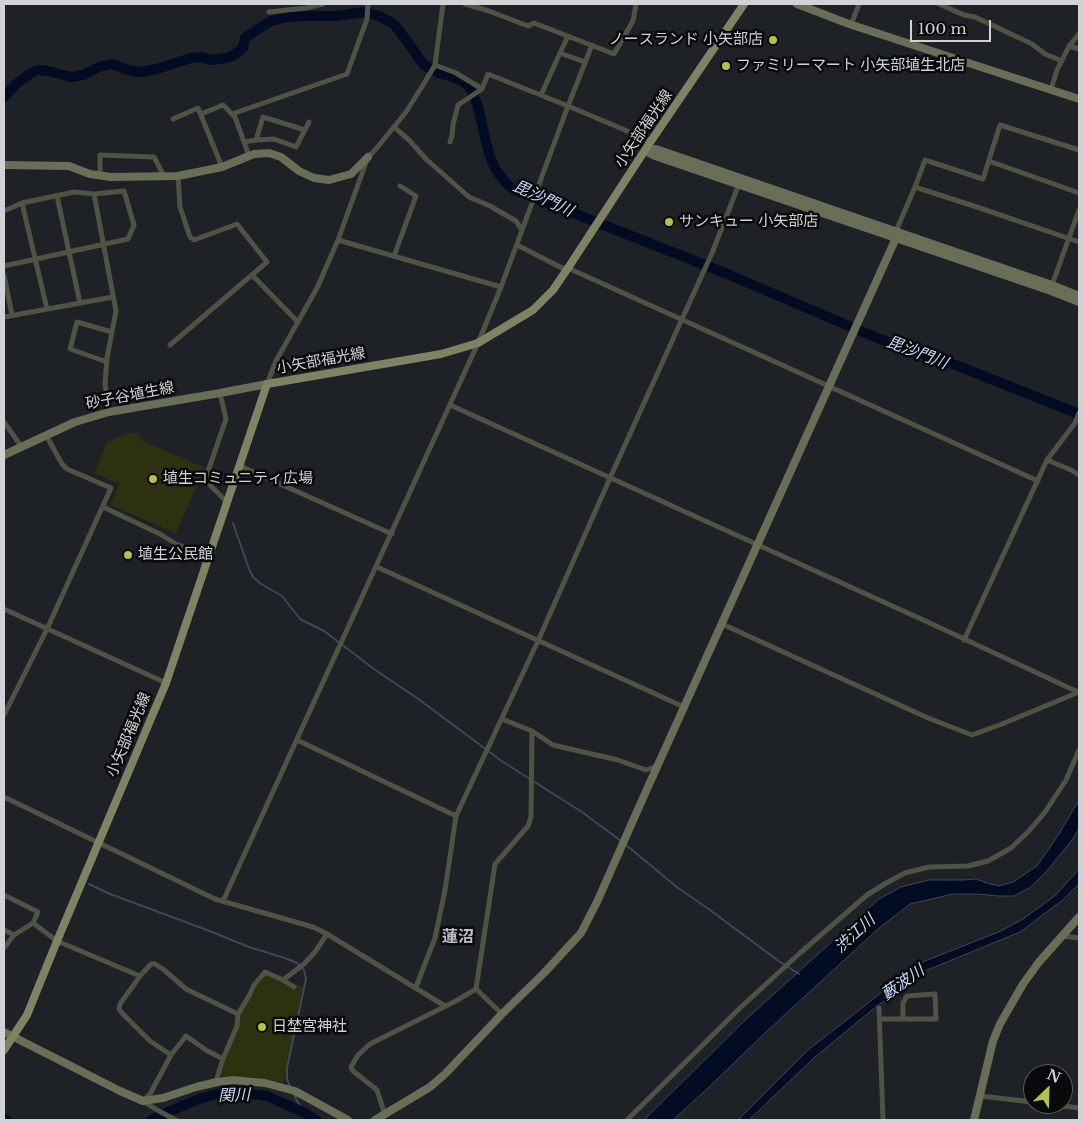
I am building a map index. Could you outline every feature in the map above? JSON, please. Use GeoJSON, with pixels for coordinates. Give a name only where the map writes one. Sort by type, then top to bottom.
{"type":"FeatureCollection","features":[{"type":"Feature","properties":{"kind":"main road","name":"小矢部福光線"},"geometry":{"type":"LineString","coordinates":[[4,1050],[28,1015],[57,941],[166,683],[267,384],[441,354],[478,343],[533,310],[553,290],[744,4]]}},
{"type":"Feature","properties":{"kind":"street"},"geometry":{"type":"LineString","coordinates":[[269,12],[323,4]]}},
{"type":"Feature","properties":{"kind":"street"},"geometry":{"type":"LineString","coordinates":[[232,114],[347,74],[367,19],[368,4]]}},
{"type":"Feature","properties":{"kind":"street"},"geometry":{"type":"LineString","coordinates":[[4,165],[69,166],[90,174],[112,177],[178,176],[222,167],[254,154],[269,153],[281,157],[299,171],[314,178],[329,180],[351,174],[376,149],[406,112],[435,65],[443,4]]}},
{"type":"Feature","properties":{"kind":"street"},"geometry":{"type":"LineString","coordinates":[[466,4],[528,26],[534,23],[614,54],[633,21],[636,4]]}},
{"type":"Feature","properties":{"kind":"street"},"geometry":{"type":"LineString","coordinates":[[797,4],[851,25],[1079,99]]}},
{"type":"Feature","properties":{"kind":"street"},"geometry":{"type":"LineString","coordinates":[[851,25],[859,4]]}},
{"type":"Feature","properties":{"kind":"street"},"geometry":{"type":"LineString","coordinates":[[939,4],[964,15],[975,16],[1032,44],[1045,54],[1062,61]]}},
{"type":"Feature","properties":{"kind":"street"},"geometry":{"type":"LineString","coordinates":[[1051,89],[1069,46],[1079,34]]}},
{"type":"Feature","properties":{"kind":"street"},"geometry":{"type":"LineString","coordinates":[[541,95],[568,36]]}},
{"type":"Feature","properties":{"kind":"street"},"geometry":{"type":"LineString","coordinates":[[223,901],[478,343],[592,45]]}},
{"type":"Feature","properties":{"kind":"street"},"geometry":{"type":"LineString","coordinates":[[1069,46],[1079,49]]}},
{"type":"Feature","properties":{"kind":"street"},"geometry":{"type":"LineString","coordinates":[[560,53],[585,62]]}},
{"type":"Feature","properties":{"kind":"street"},"geometry":{"type":"LineString","coordinates":[[435,65],[456,73],[482,89]]}},
{"type":"Feature","properties":{"kind":"street"},"geometry":{"type":"LineString","coordinates":[[450,142],[458,105],[482,89],[488,74],[651,142]]}},
{"type":"Feature","properties":{"kind":"street"},"geometry":{"type":"LineString","coordinates":[[201,114],[223,105],[235,117],[249,156]]}},
{"type":"Feature","properties":{"kind":"street"},"geometry":{"type":"LineString","coordinates":[[173,120],[198,108],[222,167]]}},
{"type":"Feature","properties":{"kind":"street"},"geometry":{"type":"LineString","coordinates":[[256,140],[263,117],[305,130]]}},
{"type":"Feature","properties":{"kind":"street"},"geometry":{"type":"LineString","coordinates":[[244,142],[274,139],[296,147],[310,122]]}},
{"type":"Feature","properties":{"kind":"street"},"geometry":{"type":"LineString","coordinates":[[375,1120],[430,1087],[445,1074],[582,933],[830,387],[896,235],[925,160],[983,179],[1000,125],[1079,150]]}},
{"type":"Feature","properties":{"kind":"street"},"geometry":{"type":"LineString","coordinates":[[394,127],[426,159],[469,197],[490,206],[516,221],[522,230]]}},
{"type":"Feature","properties":{"kind":"street"},"geometry":{"type":"LineString","coordinates":[[645,151],[656,149],[1079,302]]}},
{"type":"Feature","properties":{"kind":"street"},"geometry":{"type":"LineString","coordinates":[[645,151],[739,184],[1052,285],[1079,296]]}},
{"type":"Feature","properties":{"kind":"street"},"geometry":{"type":"LineString","coordinates":[[100,175],[100,156],[109,156],[154,157],[164,176]]}},
{"type":"Feature","properties":{"kind":"street"},"geometry":{"type":"LineString","coordinates":[[267,384],[276,362],[318,286],[338,240],[368,157]]}},
{"type":"Feature","properties":{"kind":"street"},"geometry":{"type":"LineString","coordinates":[[989,161],[1079,193]]}},
{"type":"Feature","properties":{"kind":"street"},"geometry":{"type":"LineString","coordinates":[[170,345],[267,262],[237,224],[194,240],[190,237],[180,208],[178,176]]}},
{"type":"Feature","properties":{"kind":"street"},"geometry":{"type":"LineString","coordinates":[[416,988],[435,938],[445,890],[456,816],[538,641],[712,253],[739,184]]}},
{"type":"Feature","properties":{"kind":"street"},"geometry":{"type":"LineString","coordinates":[[394,256],[416,196],[400,186]]}},
{"type":"Feature","properties":{"kind":"street"},"geometry":{"type":"LineString","coordinates":[[915,187],[1079,242]]}},
{"type":"Feature","properties":{"kind":"street"},"geometry":{"type":"LineString","coordinates":[[4,211],[22,203],[74,192],[94,194],[124,191],[134,225],[128,240],[4,266]]}},
{"type":"Feature","properties":{"kind":"street"},"geometry":{"type":"LineString","coordinates":[[94,194],[116,312],[105,384],[109,412]]}},
{"type":"Feature","properties":{"kind":"street"},"geometry":{"type":"LineString","coordinates":[[57,196],[80,303]]}},
{"type":"Feature","properties":{"kind":"street"},"geometry":{"type":"LineString","coordinates":[[22,203],[47,309]]}},
{"type":"Feature","properties":{"kind":"street"},"geometry":{"type":"LineString","coordinates":[[1052,285],[1079,210]]}},
{"type":"Feature","properties":{"kind":"street"},"geometry":{"type":"LineString","coordinates":[[338,240],[501,287]]}},
{"type":"Feature","properties":{"kind":"street"},"geometry":{"type":"LineString","coordinates":[[517,245],[562,268],[568,268],[1038,481]]}},
{"type":"Feature","properties":{"kind":"street"},"geometry":{"type":"LineString","coordinates":[[4,275],[12,316]]}},
{"type":"Feature","properties":{"kind":"street"},"geometry":{"type":"LineString","coordinates":[[252,275],[298,322]]}},
{"type":"Feature","properties":{"kind":"street"},"geometry":{"type":"LineString","coordinates":[[4,317],[113,297]]}},
{"type":"Feature","properties":{"kind":"street"},"geometry":{"type":"LineString","coordinates":[[107,362],[70,349],[77,322],[112,332]]}},
{"type":"Feature","properties":{"kind":"street","name":"砂子谷埴生線"},"geometry":{"type":"LineString","coordinates":[[4,455],[75,422],[109,412],[267,384]]}},
{"type":"Feature","properties":{"kind":"street"},"geometry":{"type":"LineString","coordinates":[[220,393],[226,419],[205,480],[228,503]]}},
{"type":"Feature","properties":{"kind":"street"},"geometry":{"type":"LineString","coordinates":[[450,405],[1079,692]]}},
{"type":"Feature","properties":{"kind":"street"},"geometry":{"type":"LineString","coordinates":[[964,640],[1047,460],[1075,423],[1079,413]]}},
{"type":"Feature","properties":{"kind":"street"},"geometry":{"type":"LineString","coordinates":[[4,422],[22,446]]}},
{"type":"Feature","properties":{"kind":"street"},"geometry":{"type":"LineString","coordinates":[[4,715],[47,628],[111,488],[67,469],[62,464],[46,435]]}},
{"type":"Feature","properties":{"kind":"street"},"geometry":{"type":"LineString","coordinates":[[1047,460],[1079,475]]}},
{"type":"Feature","properties":{"kind":"street"},"geometry":{"type":"LineString","coordinates":[[240,466],[392,534]]}},
{"type":"Feature","properties":{"kind":"street"},"geometry":{"type":"LineString","coordinates":[[103,507],[160,534],[176,544],[209,557]]}},
{"type":"Feature","properties":{"kind":"street"},"geometry":{"type":"LineString","coordinates":[[377,567],[684,707]]}},
{"type":"Feature","properties":{"kind":"street"},"geometry":{"type":"LineString","coordinates":[[4,610],[166,683]]}},
{"type":"Feature","properties":{"kind":"street"},"geometry":{"type":"LineString","coordinates":[[722,624],[928,718],[972,735],[1079,692]]}},
{"type":"Feature","properties":{"kind":"street"},"geometry":{"type":"LineString","coordinates":[[502,719],[532,731],[553,745],[618,760],[646,770],[657,766]]}},
{"type":"Feature","properties":{"kind":"street"},"geometry":{"type":"LineString","coordinates":[[476,989],[495,864],[528,826],[530,817],[532,731]]}},
{"type":"Feature","properties":{"kind":"street"},"geometry":{"type":"LineString","coordinates":[[297,740],[456,816]]}},
{"type":"Feature","properties":{"kind":"street"},"geometry":{"type":"LineString","coordinates":[[627,1120],[740,1008],[867,894],[905,873],[929,867],[968,866],[988,861],[1011,848],[1029,832],[1045,812],[1066,780],[1079,750]]}},
{"type":"Feature","properties":{"kind":"street"},"geometry":{"type":"LineString","coordinates":[[4,797],[215,899],[313,927],[445,1006]]}},
{"type":"Feature","properties":{"kind":"street"},"geometry":{"type":"LineString","coordinates":[[4,895],[38,912],[33,923],[14,935],[4,948]]}},
{"type":"Feature","properties":{"kind":"street"},"geometry":{"type":"LineString","coordinates":[[974,1120],[993,1041],[1000,1024],[1023,984],[1039,962],[1079,917]]}},
{"type":"Feature","properties":{"kind":"street"},"geometry":{"type":"LineString","coordinates":[[33,923],[57,941],[140,976]]}},
{"type":"Feature","properties":{"kind":"street"},"geometry":{"type":"LineString","coordinates":[[4,930],[14,935]]}},
{"type":"Feature","properties":{"kind":"street"},"geometry":{"type":"LineString","coordinates":[[283,980],[304,964],[327,934]]}},
{"type":"Feature","properties":{"kind":"street"},"geometry":{"type":"LineString","coordinates":[[1062,936],[1079,938]]}},
{"type":"Feature","properties":{"kind":"street"},"geometry":{"type":"LineString","coordinates":[[171,1055],[150,1041],[119,1008],[140,976],[151,964],[155,964],[186,988],[238,1014]]}},
{"type":"Feature","properties":{"kind":"street"},"geometry":{"type":"LineString","coordinates":[[217,1082],[223,1059],[237,1026],[238,1014],[250,996],[254,984],[264,972],[294,986]]}},
{"type":"Feature","properties":{"kind":"street"},"geometry":{"type":"LineString","coordinates":[[476,989],[502,1014]]}},
{"type":"Feature","properties":{"kind":"street"},"geometry":{"type":"LineString","coordinates":[[385,1115],[377,1090],[353,1072],[351,1066],[358,1055],[370,1044],[476,989]]}},
{"type":"Feature","properties":{"kind":"street"},"geometry":{"type":"LineString","coordinates":[[880,1020],[936,1018],[935,994],[908,996],[903,1003],[903,1019]]}},
{"type":"Feature","properties":{"kind":"street"},"geometry":{"type":"LineString","coordinates":[[879,1008],[883,1120]]}},
{"type":"Feature","properties":{"kind":"street"},"geometry":{"type":"LineString","coordinates":[[4,1032],[120,1091],[144,1101],[176,1120]]}},
{"type":"Feature","properties":{"kind":"street"},"geometry":{"type":"LineString","coordinates":[[144,1101],[150,1094],[171,1055],[186,1036],[223,1059]]}},
{"type":"Feature","properties":{"kind":"street"},"geometry":{"type":"LineString","coordinates":[[144,1101],[163,1098],[217,1082],[233,1080],[265,1082],[295,1091],[348,1120]]}},
{"type":"Feature","properties":{"kind":"street"},"geometry":{"type":"LineString","coordinates":[[980,1096],[1023,1101]]}},
{"type":"Feature","properties":{"kind":"green space","name":"埴生コミュニティ広場"},"geometry":{"type":"Polygon","coordinates":[[[128,433],[139,433],[141,440],[205,468],[176,533],[110,505],[119,484],[94,473],[107,442],[128,433]]]}},
{"type":"Feature","properties":{"kind":"green space"},"geometry":{"type":"Polygon","coordinates":[[[264,973],[303,987],[284,1083],[253,1077],[220,1076],[238,1028],[238,1015],[264,973]]]}},
{"type":"Feature","properties":{"kind":"water","name":"渋江川"},"geometry":{"type":"Polygon","coordinates":[[[1079,800],[1079,829],[1046,872],[1031,887],[1014,896],[953,894],[910,904],[879,928],[673,1120],[644,1120],[743,1022],[879,899],[901,887],[929,880],[976,879],[999,886],[1013,882],[1037,866],[1079,800]]]}},
{"type":"Feature","properties":{"kind":"water","name":"藪波川"},"geometry":{"type":"Polygon","coordinates":[[[1079,869],[1079,884],[1064,899],[1020,932],[925,971],[877,1006],[815,1057],[749,1120],[739,1119],[808,1050],[915,965],[1001,931],[1023,919],[1056,895],[1079,869]]]}},
{"type":"Feature","properties":{"kind":"waterway","name":"毘沙門川"},"geometry":{"type":"LineString","coordinates":[[4,97],[15,85],[38,70],[71,77],[83,75],[99,67],[112,64],[128,70],[141,72],[191,58],[202,57],[211,60],[234,55],[243,48],[245,38],[271,21],[288,17],[335,16],[365,12],[379,16],[392,23],[398,29],[424,65],[439,73],[462,81],[470,88],[477,103],[489,154],[496,170],[513,189],[725,273],[877,338],[958,366],[1079,414]]}},
{"type":"Feature","properties":{"kind":"waterway"},"geometry":{"type":"LineString","coordinates":[[233,523],[253,577],[282,596],[300,619],[324,631],[503,762],[582,812],[621,841]]}},
{"type":"Feature","properties":{"kind":"waterway"},"geometry":{"type":"LineString","coordinates":[[625,844],[678,888],[799,974]]}},
{"type":"Feature","properties":{"kind":"waterway"},"geometry":{"type":"LineString","coordinates":[[89,884],[110,894],[249,947],[285,958],[297,963],[304,970],[306,979],[287,1068],[287,1079],[290,1087]]}},
{"type":"Feature","properties":{"kind":"waterway","name":"関川"},"geometry":{"type":"LineString","coordinates":[[151,1120],[199,1099],[220,1093],[267,1096],[316,1120]]}},
{"type":"Feature","properties":{"kind":"waterway"},"geometry":{"type":"LineString","coordinates":[[293,1093],[303,1112]]}},
{"type":"Feature","properties":{"kind":"place","name":"ノースランド 小矢部店"},"geometry":{"type":"Point","coordinates":[773,40]}},
{"type":"Feature","properties":{"kind":"place","name":"ファミリーマート 小矢部埴生北店"},"geometry":{"type":"Point","coordinates":[726,66]}},
{"type":"Feature","properties":{"kind":"place","name":"サンキュー 小矢部店"},"geometry":{"type":"Point","coordinates":[669,222]}},
{"type":"Feature","properties":{"kind":"place","name":"埴生コミュニティ広場"},"geometry":{"type":"Point","coordinates":[153,479]}},
{"type":"Feature","properties":{"kind":"place","name":"埴生公民館"},"geometry":{"type":"Point","coordinates":[128,555]}},
{"type":"Feature","properties":{"kind":"place","name":"日埜宮神社"},"geometry":{"type":"Point","coordinates":[262,1027]}},
{"type":"Feature","properties":{"kind":"district","name":"蓮沼"},"geometry":{"type":"Point","coordinates":[458,937]}}]}
